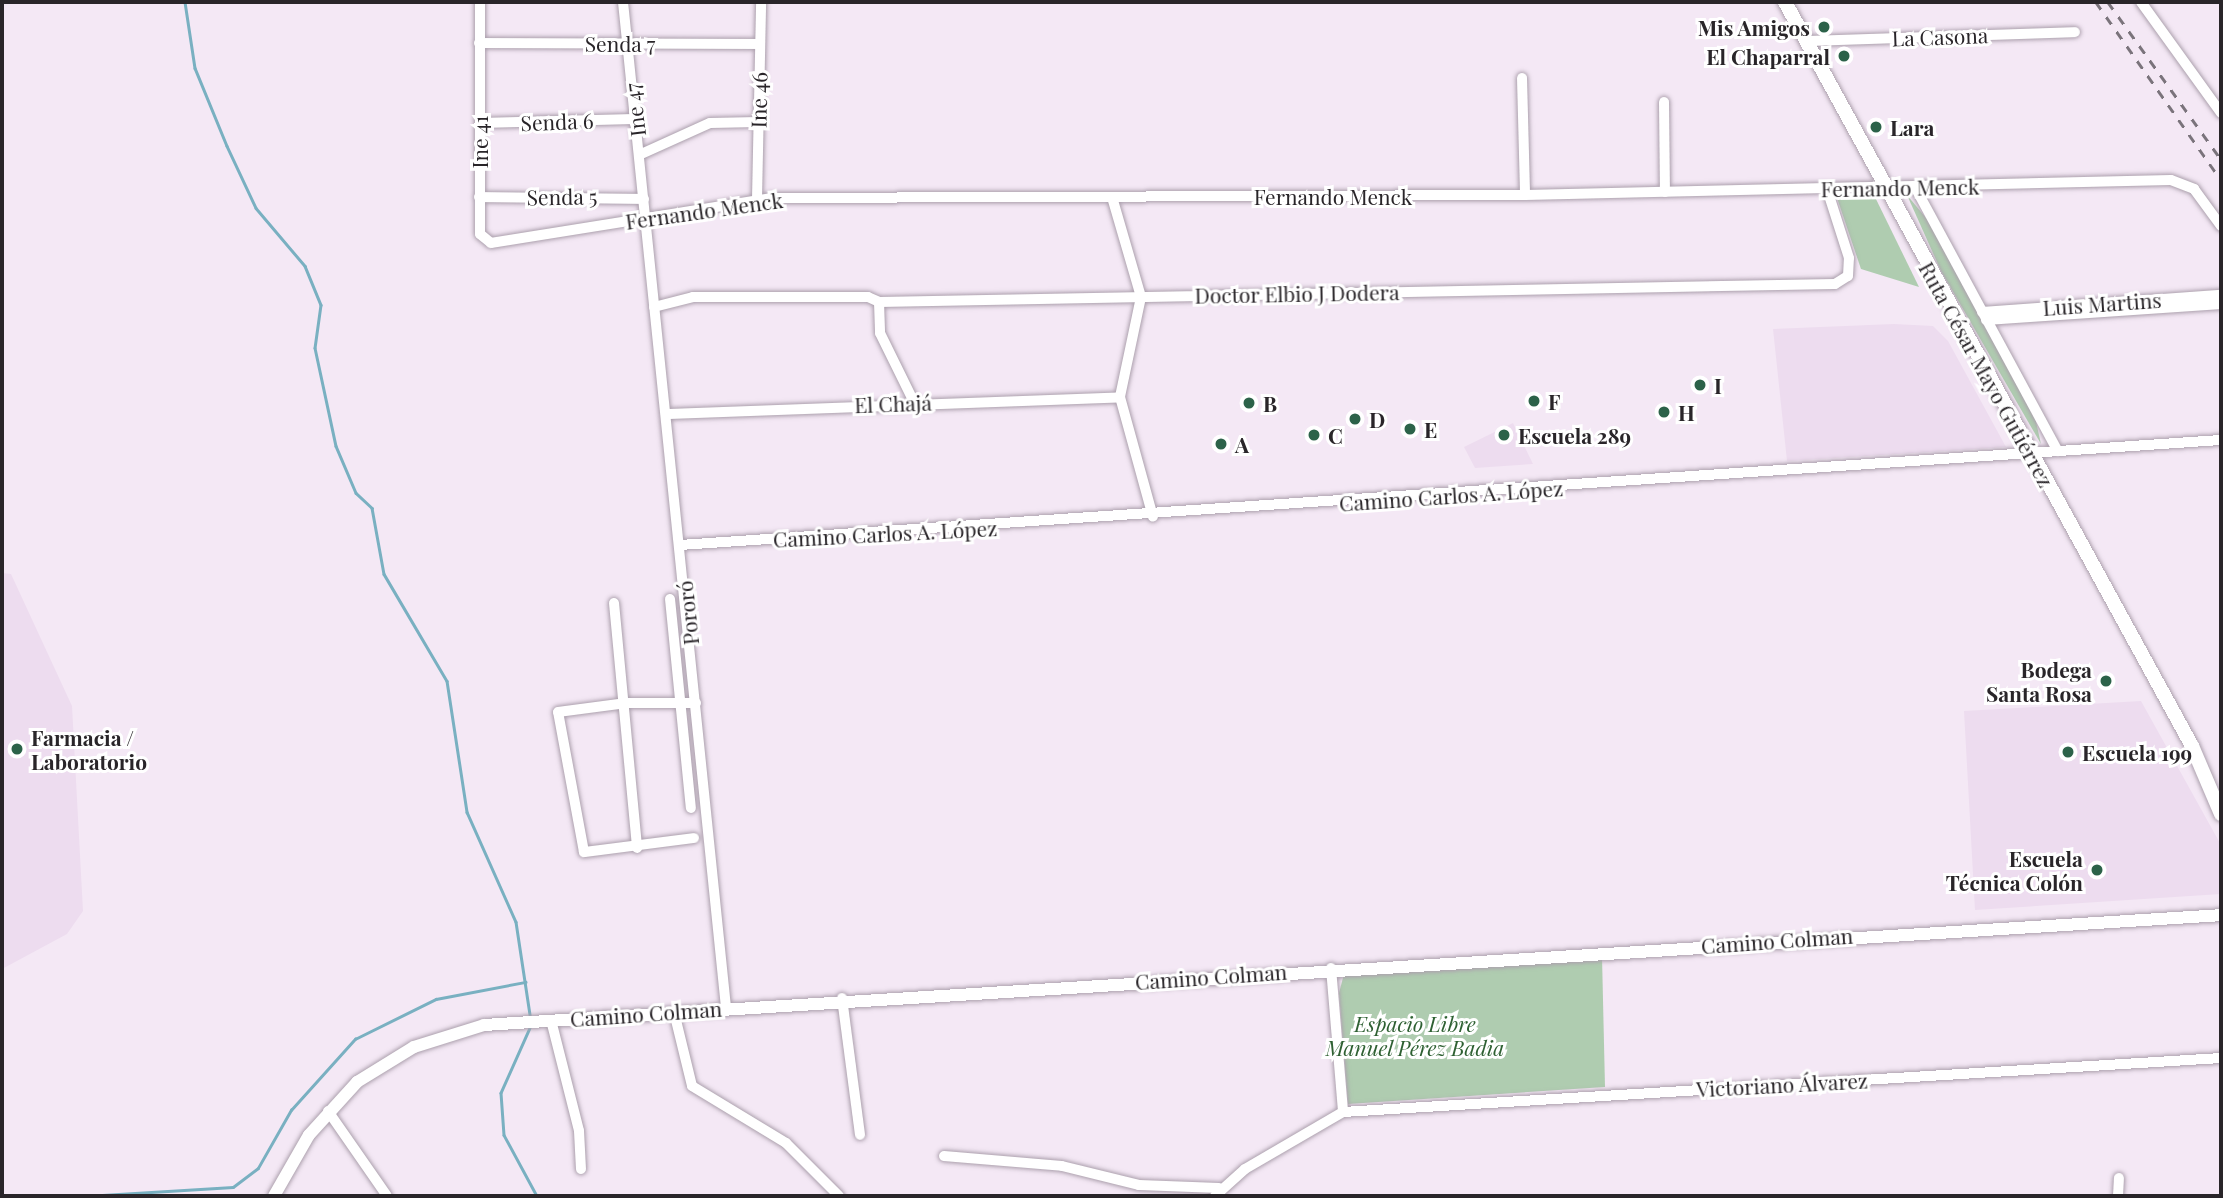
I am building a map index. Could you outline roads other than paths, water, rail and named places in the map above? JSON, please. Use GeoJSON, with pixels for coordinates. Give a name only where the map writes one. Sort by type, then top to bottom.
{"type":"FeatureCollection","features":[{"type":"Feature","properties":{"kind":"main road","name":"Ruta César Mayo Gutiérrez"},"geometry":{"type":"LineString","coordinates":[[1785,2],[1884,188],[2192,746],[2221,789]]}},
{"type":"Feature","properties":{"kind":"main road","name":"Ruta César Mayo Gutiérrez"},"geometry":{"type":"LineString","coordinates":[[2192,746],[2221,814]]}},
{"type":"Feature","properties":{"kind":"street","name":"Ine 41"},"geometry":{"type":"LineString","coordinates":[[480,2],[479,197],[483,239]]}},
{"type":"Feature","properties":{"kind":"street","name":"Ine 47"},"geometry":{"type":"LineString","coordinates":[[623,2],[645,218]]}},
{"type":"Feature","properties":{"kind":"street","name":"Ine 46"},"geometry":{"type":"LineString","coordinates":[[757,198],[761,2]]}},
{"type":"Feature","properties":{"kind":"street"},"geometry":{"type":"LineString","coordinates":[[2141,2],[2221,113]]}},
{"type":"Feature","properties":{"kind":"street","name":"La Casona"},"geometry":{"type":"LineString","coordinates":[[1805,41],[2074,32]]}},
{"type":"Feature","properties":{"kind":"street","name":"Senda 7"},"geometry":{"type":"LineString","coordinates":[[480,43],[760,44]]}},
{"type":"Feature","properties":{"kind":"street"},"geometry":{"type":"LineString","coordinates":[[1522,78],[1525,195]]}},
{"type":"Feature","properties":{"kind":"street"},"geometry":{"type":"LineString","coordinates":[[1664,102],[1665,192]]}},
{"type":"Feature","properties":{"kind":"street","name":"Senda 6"},"geometry":{"type":"LineString","coordinates":[[480,123],[634,119]]}},
{"type":"Feature","properties":{"kind":"street"},"geometry":{"type":"LineString","coordinates":[[639,155],[710,122],[758,122]]}},
{"type":"Feature","properties":{"kind":"street","name":"Fernando Menck"},"geometry":{"type":"LineString","coordinates":[[483,239],[645,218],[757,198],[1525,195],[2188,184],[2221,226]]}},
{"type":"Feature","properties":{"kind":"street","name":"Ruta César Mayo Gutiérrez"},"geometry":{"type":"LineString","coordinates":[[1915,187],[2058,451]]}},
{"type":"Feature","properties":{"kind":"street","name":"Doctor Elbio J Dodera"},"geometry":{"type":"LineString","coordinates":[[654,307],[693,297],[868,297],[879,302],[1835,284],[1845,280],[1850,264],[1827,189]]}},
{"type":"Feature","properties":{"kind":"street","name":"Senda 5"},"geometry":{"type":"LineString","coordinates":[[479,197],[644,199]]}},
{"type":"Feature","properties":{"kind":"street"},"geometry":{"type":"LineString","coordinates":[[1112,197],[1141,296],[1120,397],[1153,517]]}},
{"type":"Feature","properties":{"kind":"street","name":"Pororó"},"geometry":{"type":"LineString","coordinates":[[645,218],[726,1008]]}},
{"type":"Feature","properties":{"kind":"street","name":"Luis Martins"},"geometry":{"type":"LineString","coordinates":[[1984,316],[2221,295]]}},
{"type":"Feature","properties":{"kind":"street"},"geometry":{"type":"LineString","coordinates":[[879,302],[880,333],[914,402]]}},
{"type":"Feature","properties":{"kind":"street","name":"Luis Martins"},"geometry":{"type":"LineString","coordinates":[[1984,316],[2221,304]]}},
{"type":"Feature","properties":{"kind":"street","name":"El Chajá"},"geometry":{"type":"LineString","coordinates":[[667,414],[914,402],[1120,397]]}},
{"type":"Feature","properties":{"kind":"street","name":"Camino Carlos A. López"},"geometry":{"type":"LineString","coordinates":[[680,545],[1153,517],[2221,440]]}},
{"type":"Feature","properties":{"kind":"street"},"geometry":{"type":"LineString","coordinates":[[670,599],[691,808]]}},
{"type":"Feature","properties":{"kind":"street"},"geometry":{"type":"LineString","coordinates":[[614,603],[626,702],[637,848]]}},
{"type":"Feature","properties":{"kind":"street"},"geometry":{"type":"LineString","coordinates":[[694,838],[588,853],[581,848],[558,719],[564,707],[626,702],[696,704]]}},
{"type":"Feature","properties":{"kind":"street","name":"Camino Colman"},"geometry":{"type":"LineString","coordinates":[[274,1196],[328,1111],[357,1082],[414,1047],[462,1029],[842,998],[2221,915]]}},
{"type":"Feature","properties":{"kind":"street"},"geometry":{"type":"LineString","coordinates":[[944,1156],[1062,1166],[1139,1185],[1217,1192],[1343,1112],[1331,968]]}},
{"type":"Feature","properties":{"kind":"street"},"geometry":{"type":"LineString","coordinates":[[842,998],[860,1135]]}},
{"type":"Feature","properties":{"kind":"street"},"geometry":{"type":"LineString","coordinates":[[674,1012],[692,1086],[758,1126],[813,1164],[839,1196]]}},
{"type":"Feature","properties":{"kind":"street"},"geometry":{"type":"LineString","coordinates":[[551,1020],[579,1130],[581,1169]]}},
{"type":"Feature","properties":{"kind":"street","name":"Victoriano Álvarez"},"geometry":{"type":"LineString","coordinates":[[1343,1112],[2221,1058]]}},
{"type":"Feature","properties":{"kind":"street"},"geometry":{"type":"LineString","coordinates":[[328,1111],[387,1196]]}},
{"type":"Feature","properties":{"kind":"street"},"geometry":{"type":"LineString","coordinates":[[2118,1196],[2119,1178]]}},
{"type":"Feature","properties":{"kind":"waterway"},"geometry":{"type":"LineString","coordinates":[[185,2],[195,68],[227,146],[256,208],[305,266],[321,305],[315,348],[336,446],[356,493],[372,508],[384,574],[447,681],[467,812],[516,922],[530,1015]]}},
{"type":"Feature","properties":{"kind":"waterway"},"geometry":{"type":"LineString","coordinates":[[86,1196],[233,1187],[258,1168],[291,1110],[355,1039],[436,999],[525,982]]}},
{"type":"Feature","properties":{"kind":"waterway"},"geometry":{"type":"LineString","coordinates":[[530,1028],[501,1093],[504,1135],[537,1196]]}},
{"type":"Feature","properties":{"kind":"railway"},"geometry":{"type":"LineString","coordinates":[[2096,2],[2221,180]]}},
{"type":"Feature","properties":{"kind":"railway"},"geometry":{"type":"LineString","coordinates":[[2108,2],[2221,159]]}},
{"type":"Feature","properties":{"kind":"place","name":"Mis Amigos"},"geometry":{"type":"Point","coordinates":[1824,27]}},
{"type":"Feature","properties":{"kind":"place","name":"El Chaparral"},"geometry":{"type":"Point","coordinates":[1844,56]}},
{"type":"Feature","properties":{"kind":"place","name":"Lara"},"geometry":{"type":"Point","coordinates":[1876,127]}},
{"type":"Feature","properties":{"kind":"place","name":"I"},"geometry":{"type":"Point","coordinates":[1700,385]}},
{"type":"Feature","properties":{"kind":"place","name":"F"},"geometry":{"type":"Point","coordinates":[1534,401]}},
{"type":"Feature","properties":{"kind":"place","name":"B"},"geometry":{"type":"Point","coordinates":[1249,403]}},
{"type":"Feature","properties":{"kind":"place","name":"H"},"geometry":{"type":"Point","coordinates":[1664,412]}},
{"type":"Feature","properties":{"kind":"place","name":"D"},"geometry":{"type":"Point","coordinates":[1355,419]}},
{"type":"Feature","properties":{"kind":"place","name":"E"},"geometry":{"type":"Point","coordinates":[1410,429]}},
{"type":"Feature","properties":{"kind":"place","name":"C"},"geometry":{"type":"Point","coordinates":[1314,435]}},
{"type":"Feature","properties":{"kind":"place","name":"Escuela 289"},"geometry":{"type":"Point","coordinates":[1504,435]}},
{"type":"Feature","properties":{"kind":"place","name":"A"},"geometry":{"type":"Point","coordinates":[1221,444]}},
{"type":"Feature","properties":{"kind":"place","name":"Bodega Santa Rosa"},"geometry":{"type":"Point","coordinates":[2106,681]}},
{"type":"Feature","properties":{"kind":"place","name":"Farmacia / Laboratorio"},"geometry":{"type":"Point","coordinates":[17,749]}},
{"type":"Feature","properties":{"kind":"place","name":"Escuela 199"},"geometry":{"type":"Point","coordinates":[2068,752]}},
{"type":"Feature","properties":{"kind":"place","name":"Escuela Técnica Colón"},"geometry":{"type":"Point","coordinates":[2097,870]}},
{"type":"Feature","properties":{"kind":"park label","name":"Espacio Libre Manuel Pérez Badia"},"geometry":{"type":"Point","coordinates":[1415,1035]}}]}
